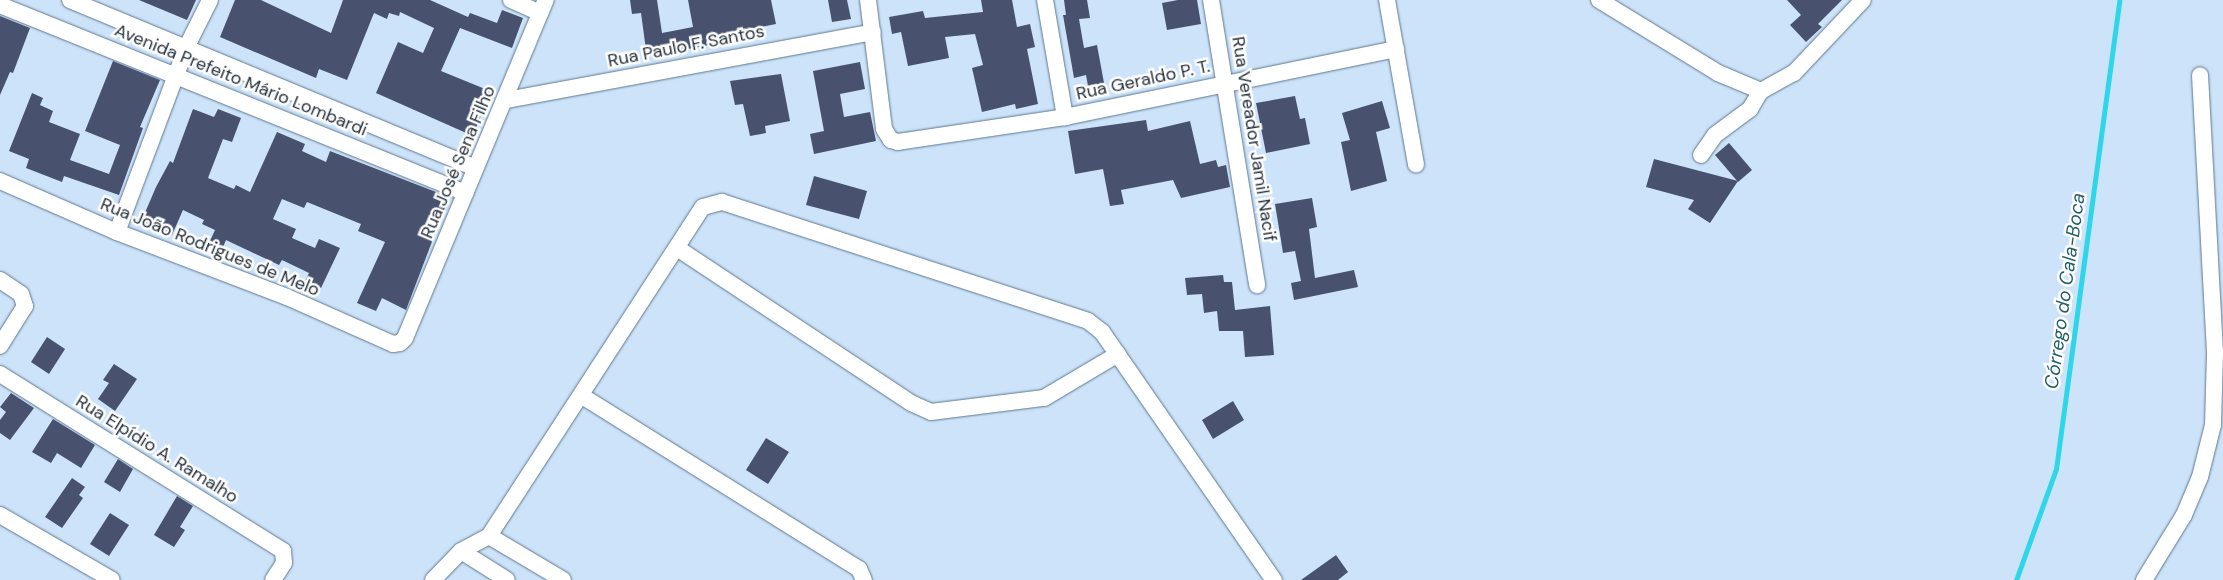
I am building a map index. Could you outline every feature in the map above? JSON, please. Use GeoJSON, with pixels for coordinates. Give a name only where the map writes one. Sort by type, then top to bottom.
{"type":"FeatureCollection","features":[{"type":"Feature","properties":{"kind":"street","name":"Avenida Prefeito Mário Lombardi"},"geometry":{"type":"LineString","coordinates":[[70,0],[187,46],[476,168]]}},
{"type":"Feature","properties":{"kind":"street"},"geometry":{"type":"LineString","coordinates":[[117,232],[187,46],[210,0]]}},
{"type":"Feature","properties":{"kind":"street"},"geometry":{"type":"LineString","coordinates":[[511,0],[543,6]]}},
{"type":"Feature","properties":{"kind":"street"},"geometry":{"type":"LineString","coordinates":[[868,0],[873,32]]}},
{"type":"Feature","properties":{"kind":"street"},"geometry":{"type":"LineString","coordinates":[[1045,0],[1065,117]]}},
{"type":"Feature","properties":{"kind":"street","name":"Rua Vereador Jamil Nacif"},"geometry":{"type":"LineString","coordinates":[[1211,0],[1226,82],[1257,285]]}},
{"type":"Feature","properties":{"kind":"street"},"geometry":{"type":"LineString","coordinates":[[1387,0],[1416,164]]}},
{"type":"Feature","properties":{"kind":"street"},"geometry":{"type":"LineString","coordinates":[[1599,0],[1718,73],[1761,91]]}},
{"type":"Feature","properties":{"kind":"street"},"geometry":{"type":"LineString","coordinates":[[1701,155],[1715,135],[1750,109],[1761,91],[1794,73],[1863,0]]}},
{"type":"Feature","properties":{"kind":"street","name":"Avenida Prefeito Mário Lombardi"},"geometry":{"type":"LineString","coordinates":[[0,5],[466,193]]}},
{"type":"Feature","properties":{"kind":"street","name":"Rua José Sena Filho"},"geometry":{"type":"LineString","coordinates":[[406,338],[506,100],[543,6]]}},
{"type":"Feature","properties":{"kind":"street","name":"Rua Paulo F. Santos"},"geometry":{"type":"LineString","coordinates":[[506,100],[873,32]]}},
{"type":"Feature","properties":{"kind":"street","name":"Rua Geraldo P. T."},"geometry":{"type":"LineString","coordinates":[[873,32],[884,129],[891,140],[898,142],[1065,117],[1226,82],[1396,49]]}},
{"type":"Feature","properties":{"kind":"street"},"geometry":{"type":"LineString","coordinates":[[2144,580],[2184,515],[2200,477],[2213,425],[2215,352],[2200,74]]}},
{"type":"Feature","properties":{"kind":"street","name":"Rua João Rodrigues de Melo"},"geometry":{"type":"LineString","coordinates":[[0,181],[117,232],[287,297],[393,344],[406,338]]}},
{"type":"Feature","properties":{"kind":"street"},"geometry":{"type":"LineString","coordinates":[[432,580],[461,551],[489,536],[582,396],[703,207],[722,202],[1088,321],[1102,332],[1118,354],[1274,580]]}},
{"type":"Feature","properties":{"kind":"street"},"geometry":{"type":"LineString","coordinates":[[677,248],[911,403],[931,412],[1044,398],[1118,354]]}},
{"type":"Feature","properties":{"kind":"street"},"geometry":{"type":"LineString","coordinates":[[0,280],[22,294],[25,306],[0,346]]}},
{"type":"Feature","properties":{"kind":"street","name":"Rua Elpídio A. Ramalho"},"geometry":{"type":"LineString","coordinates":[[0,374],[283,552],[284,563],[273,580]]}},
{"type":"Feature","properties":{"kind":"street"},"geometry":{"type":"LineString","coordinates":[[582,396],[859,569],[864,580]]}},
{"type":"Feature","properties":{"kind":"street"},"geometry":{"type":"LineString","coordinates":[[0,515],[112,580]]}},
{"type":"Feature","properties":{"kind":"street"},"geometry":{"type":"LineString","coordinates":[[489,536],[563,580]]}},
{"type":"Feature","properties":{"kind":"street"},"geometry":{"type":"LineString","coordinates":[[461,551],[507,580]]}},
{"type":"Feature","properties":{"kind":"building"},"geometry":{"type":"Polygon","coordinates":[[[139,0],[196,0],[187,20],[139,0]]]}},
{"type":"Feature","properties":{"kind":"building"},"geometry":{"type":"Polygon","coordinates":[[[235,0],[261,0],[331,33],[343,0],[430,0],[468,17],[470,13],[497,23],[502,10],[523,18],[512,48],[460,28],[441,71],[490,91],[473,136],[376,93],[398,42],[423,53],[434,28],[400,12],[399,16],[389,13],[387,19],[374,13],[347,80],[319,69],[316,78],[220,37],[235,0]]]}},
{"type":"Feature","properties":{"kind":"building"},"geometry":{"type":"Polygon","coordinates":[[[630,0],[657,0],[662,33],[693,27],[688,0],[771,0],[776,24],[719,35],[721,43],[671,52],[670,47],[646,50],[641,13],[632,14],[630,0]]]}},
{"type":"Feature","properties":{"kind":"building"},"geometry":{"type":"Polygon","coordinates":[[[828,0],[847,0],[851,19],[832,22],[828,0]]]}},
{"type":"Feature","properties":{"kind":"building"},"geometry":{"type":"Polygon","coordinates":[[[981,0],[1012,0],[1017,27],[1030,24],[1035,47],[1027,49],[1038,104],[1016,109],[1015,104],[982,112],[972,68],[983,65],[975,34],[945,37],[949,58],[908,66],[901,32],[892,34],[889,17],[923,11],[925,18],[983,12],[981,0]]]}},
{"type":"Feature","properties":{"kind":"building"},"geometry":{"type":"Polygon","coordinates":[[[1064,0],[1087,0],[1090,18],[1079,19],[1084,48],[1097,45],[1104,83],[1088,86],[1086,75],[1074,78],[1063,15],[1066,15],[1064,0]]]}},
{"type":"Feature","properties":{"kind":"building"},"geometry":{"type":"Polygon","coordinates":[[[1178,0],[1197,0],[1201,24],[1167,30],[1162,3],[1178,0]]]}},
{"type":"Feature","properties":{"kind":"building"},"geometry":{"type":"Polygon","coordinates":[[[1787,0],[1842,0],[1818,24],[1822,27],[1806,42],[1790,25],[1801,15],[1787,0]]]}},
{"type":"Feature","properties":{"kind":"building"},"geometry":{"type":"Polygon","coordinates":[[[0,16],[30,28],[13,73],[10,72],[0,95],[0,16]]]}},
{"type":"Feature","properties":{"kind":"building"},"geometry":{"type":"Polygon","coordinates":[[[113,61],[160,80],[140,127],[143,128],[119,195],[64,176],[62,182],[26,168],[29,159],[9,151],[32,93],[43,98],[40,105],[53,111],[49,122],[80,134],[70,160],[109,174],[120,145],[85,131],[113,61]]]}},
{"type":"Feature","properties":{"kind":"building"},"geometry":{"type":"Polygon","coordinates":[[[860,62],[865,89],[840,94],[844,117],[870,112],[876,141],[814,154],[810,134],[824,131],[813,71],[860,62]]]}},
{"type":"Feature","properties":{"kind":"building"},"geometry":{"type":"Polygon","coordinates":[[[781,74],[790,121],[765,126],[766,133],[750,136],[743,104],[735,105],[730,81],[781,74]]]}},
{"type":"Feature","properties":{"kind":"building"},"geometry":{"type":"Polygon","coordinates":[[[1295,96],[1300,119],[1305,118],[1310,144],[1266,153],[1256,103],[1295,96]]]}},
{"type":"Feature","properties":{"kind":"building"},"geometry":{"type":"Polygon","coordinates":[[[1382,101],[1390,128],[1376,132],[1387,181],[1351,191],[1341,142],[1350,140],[1342,113],[1382,101]]]}},
{"type":"Feature","properties":{"kind":"building"},"geometry":{"type":"Polygon","coordinates":[[[193,109],[214,117],[218,109],[241,118],[232,142],[223,139],[208,178],[234,189],[236,185],[250,192],[277,132],[305,144],[302,151],[326,162],[330,151],[449,197],[406,310],[382,298],[376,311],[357,303],[385,242],[358,231],[361,224],[307,202],[304,208],[282,199],[273,219],[296,229],[292,238],[315,248],[319,239],[340,248],[321,288],[305,281],[309,273],[282,260],[279,265],[226,240],[223,247],[210,241],[215,230],[202,224],[204,220],[183,210],[172,235],[141,222],[170,161],[173,163],[193,109]]]}},
{"type":"Feature","properties":{"kind":"building"},"geometry":{"type":"Polygon","coordinates":[[[1146,120],[1148,131],[1190,121],[1200,164],[1216,160],[1218,167],[1226,165],[1230,187],[1181,198],[1173,180],[1121,190],[1124,204],[1110,206],[1103,169],[1075,174],[1068,131],[1146,120]]]}},
{"type":"Feature","properties":{"kind":"building"},"geometry":{"type":"Polygon","coordinates":[[[1729,143],[1752,170],[1738,182],[1715,155],[1729,143]]]}},
{"type":"Feature","properties":{"kind":"building"},"geometry":{"type":"Polygon","coordinates":[[[1654,159],[1738,181],[1710,223],[1688,209],[1694,200],[1646,187],[1654,159]]]}},
{"type":"Feature","properties":{"kind":"building"},"geometry":{"type":"Polygon","coordinates":[[[814,176],[867,191],[859,219],[806,205],[814,176]]]}},
{"type":"Feature","properties":{"kind":"building"},"geometry":{"type":"Polygon","coordinates":[[[1312,198],[1317,227],[1309,229],[1315,278],[1354,270],[1358,287],[1294,300],[1291,283],[1301,281],[1295,251],[1283,253],[1275,204],[1312,198]]]}},
{"type":"Feature","properties":{"kind":"building"},"geometry":{"type":"Polygon","coordinates":[[[1223,275],[1224,282],[1232,282],[1235,310],[1270,306],[1274,355],[1245,357],[1243,331],[1219,331],[1217,311],[1204,313],[1202,294],[1187,295],[1185,278],[1223,275]]]}},
{"type":"Feature","properties":{"kind":"building"},"geometry":{"type":"Polygon","coordinates":[[[47,337],[65,349],[49,374],[31,362],[47,337]]]}},
{"type":"Feature","properties":{"kind":"building"},"geometry":{"type":"Polygon","coordinates":[[[114,364],[137,379],[115,411],[98,399],[109,383],[103,380],[114,364]]]}},
{"type":"Feature","properties":{"kind":"building"},"geometry":{"type":"Polygon","coordinates":[[[11,393],[34,408],[10,440],[0,433],[0,420],[6,412],[0,407],[11,393]]]}},
{"type":"Feature","properties":{"kind":"building"},"geometry":{"type":"Polygon","coordinates":[[[1233,401],[1244,420],[1213,439],[1202,420],[1233,401]]]}},
{"type":"Feature","properties":{"kind":"building"},"geometry":{"type":"Polygon","coordinates":[[[53,419],[95,445],[81,468],[57,453],[51,463],[32,452],[53,419]]]}},
{"type":"Feature","properties":{"kind":"building"},"geometry":{"type":"Polygon","coordinates":[[[766,438],[789,452],[768,484],[746,470],[766,438]]]}},
{"type":"Feature","properties":{"kind":"building"},"geometry":{"type":"Polygon","coordinates":[[[118,459],[133,469],[120,492],[104,482],[118,459]]]}},
{"type":"Feature","properties":{"kind":"building"},"geometry":{"type":"Polygon","coordinates":[[[72,478],[85,487],[79,495],[83,498],[62,528],[45,517],[72,478]]]}},
{"type":"Feature","properties":{"kind":"building"},"geometry":{"type":"Polygon","coordinates":[[[177,496],[193,506],[180,527],[185,530],[174,547],[154,535],[177,496]]]}},
{"type":"Feature","properties":{"kind":"building"},"geometry":{"type":"Polygon","coordinates":[[[110,513],[129,525],[109,556],[90,544],[110,513]]]}},
{"type":"Feature","properties":{"kind":"building"},"geometry":{"type":"Polygon","coordinates":[[[1336,555],[1348,572],[1338,580],[1301,580],[1336,555]]]}},
{"type":"Feature","properties":{"kind":"waterway","name":"Córrego do Cala-Boca"},"geometry":{"type":"LineString","coordinates":[[2016,580],[2056,469],[2119,0]]}}]}
